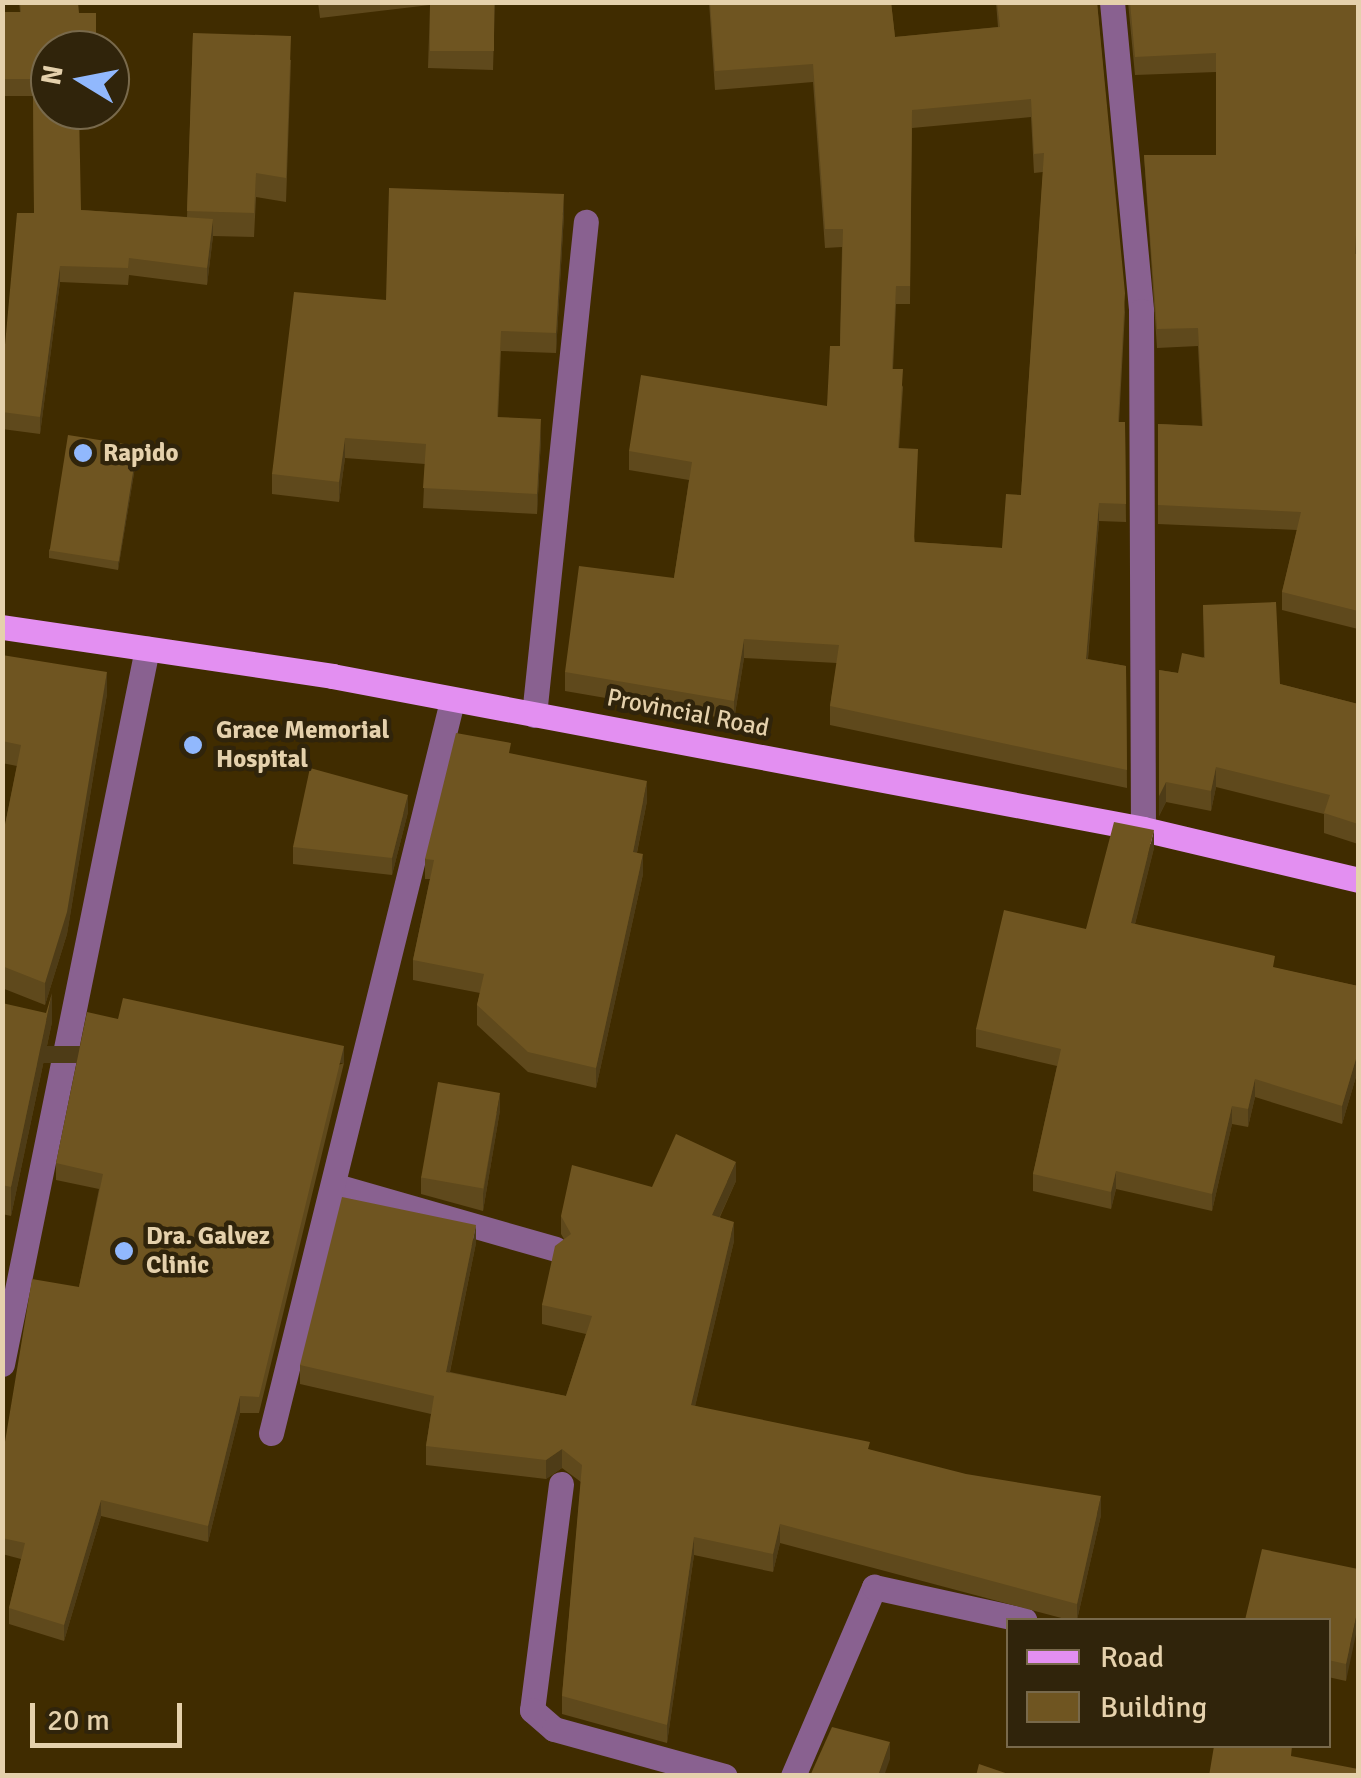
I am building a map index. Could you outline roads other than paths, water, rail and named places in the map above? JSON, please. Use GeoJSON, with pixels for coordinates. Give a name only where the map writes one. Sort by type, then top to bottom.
{"type":"FeatureCollection","features":[{"type":"Feature","properties":{"kind":"main road","name":"Provincial Road"},"geometry":{"type":"LineString","coordinates":[[2,627],[534,715],[1143,829],[1358,880]]}},
{"type":"Feature","properties":{"kind":"street"},"geometry":{"type":"LineString","coordinates":[[1112,2],[1142,311],[1143,829]]}},
{"type":"Feature","properties":{"kind":"street"},"geometry":{"type":"LineString","coordinates":[[534,715],[586,222]]}},
{"type":"Feature","properties":{"kind":"street"},"geometry":{"type":"LineString","coordinates":[[2,1364],[147,649]]}},
{"type":"Feature","properties":{"kind":"street"},"geometry":{"type":"LineString","coordinates":[[271,1433],[336,1186],[452,702]]}},
{"type":"Feature","properties":{"kind":"street"},"geometry":{"type":"LineString","coordinates":[[336,1186],[555,1249]]}},
{"type":"Feature","properties":{"kind":"street"},"geometry":{"type":"LineString","coordinates":[[561,1484],[532,1710],[554,1730],[725,1776]]}},
{"type":"Feature","properties":{"kind":"street"},"geometry":{"type":"LineString","coordinates":[[793,1776],[874,1588],[1015,1618]]}},
{"type":"Feature","properties":{"kind":"place","name":"Rapido"},"geometry":{"type":"Point","coordinates":[83,453]}},
{"type":"Feature","properties":{"kind":"place","name":"Grace Memorial Hospital"},"geometry":{"type":"Point","coordinates":[193,745]}},
{"type":"Feature","properties":{"kind":"place","name":"Dra. Galvez Clinic"},"geometry":{"type":"Point","coordinates":[124,1251]}}]}
